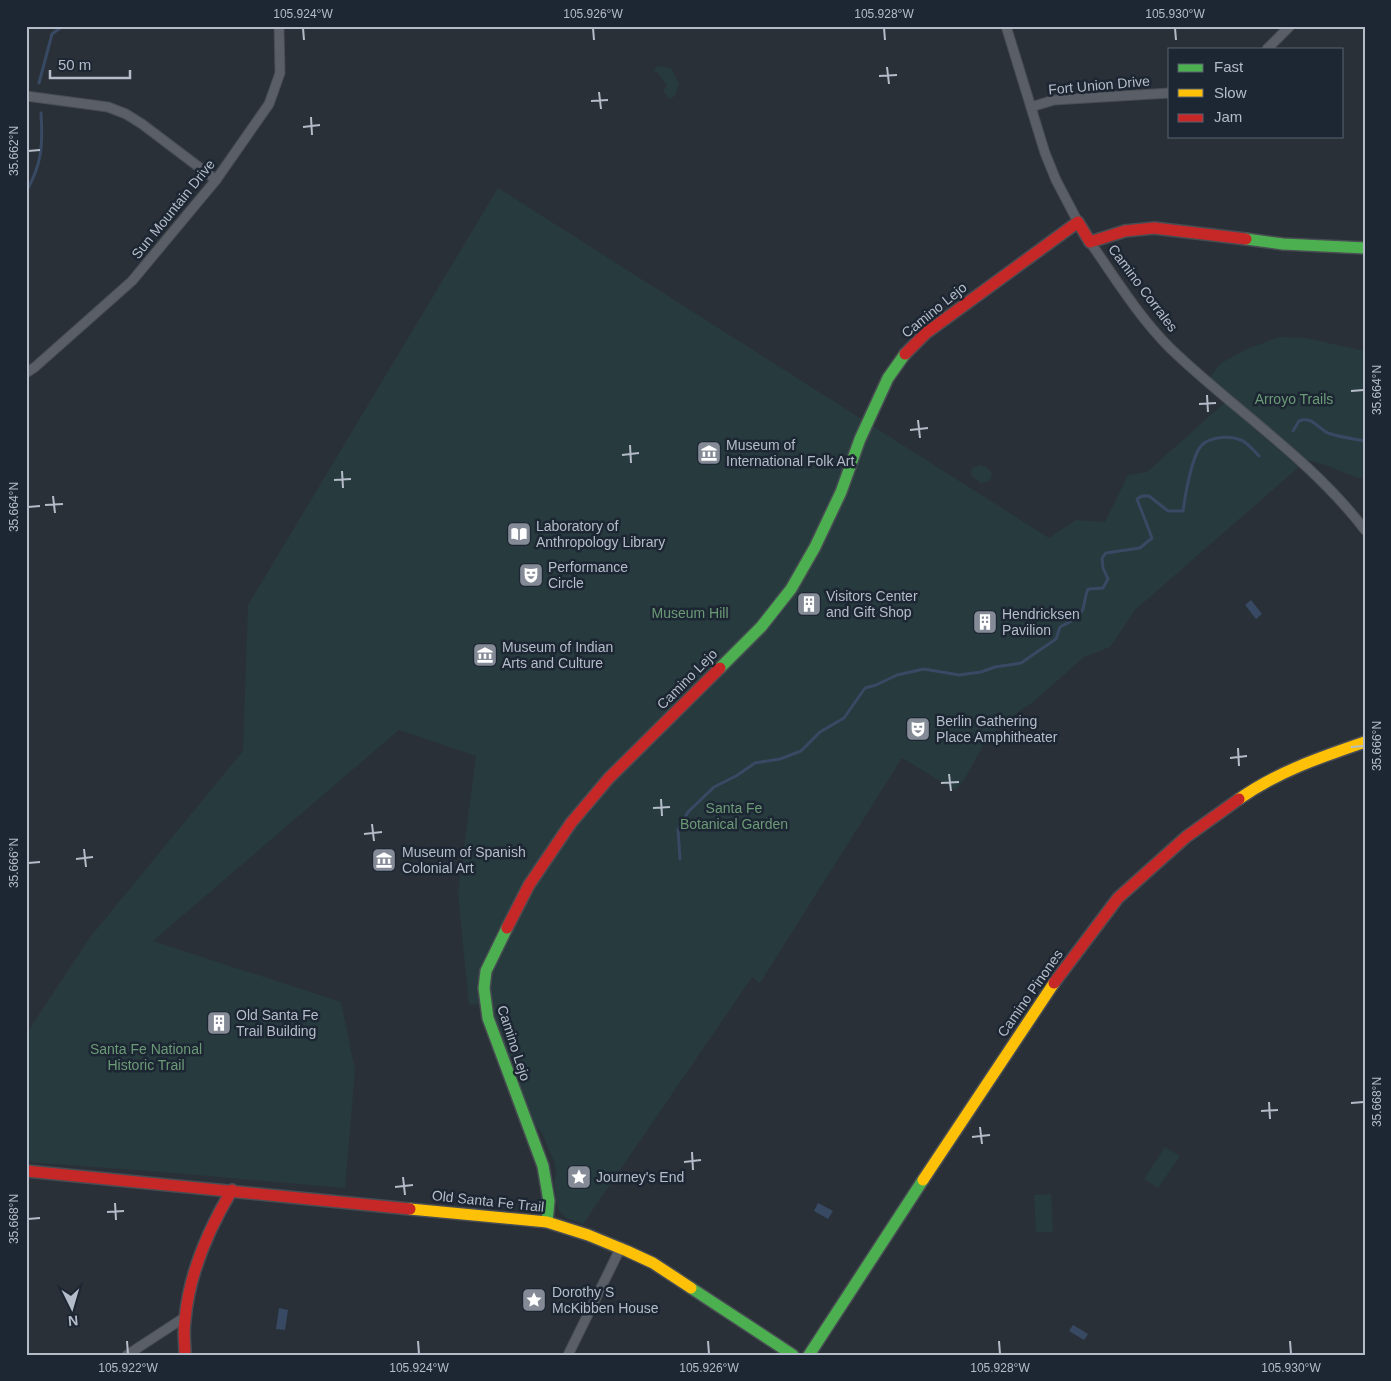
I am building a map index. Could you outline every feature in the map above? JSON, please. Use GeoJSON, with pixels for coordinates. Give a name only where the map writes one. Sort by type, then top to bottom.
{"type":"FeatureCollection","features":[{"type":"Feature","properties":{"kind":"street","name":"Sun Mountain Drive"},"geometry":{"type":"LineString","coordinates":[[26,373],[132,281],[216,180],[269,104],[280,73],[279,26]]}},
{"type":"Feature","properties":{"kind":"street","name":"Camino Corrales"},"geometry":{"type":"LineString","coordinates":[[1006,26],[1045,153],[1056,180],[1090,242],[1138,311],[1160,337],[1207,383],[1306,467],[1337,496],[1365,530]]}},
{"type":"Feature","properties":{"kind":"street"},"geometry":{"type":"LineString","coordinates":[[1268,48],[1290,26]]}},
{"type":"Feature","properties":{"kind":"street","name":"Fort Union Drive"},"geometry":{"type":"LineString","coordinates":[[1031,107],[1054,100],[1168,93]]}},
{"type":"Feature","properties":{"kind":"street"},"geometry":{"type":"LineString","coordinates":[[26,96],[108,107],[126,114],[216,180]]}},
{"type":"Feature","properties":{"kind":"street","name":"Camino Lejo"},"geometry":{"type":"LineString","coordinates":[[548,1222],[549,1201],[543,1166],[488,1018],[484,988],[488,965],[530,885],[570,823],[609,778],[761,627],[787,595],[803,570],[837,500],[860,439],[884,384],[911,347],[926,333],[1078,222]]}},
{"type":"Feature","properties":{"kind":"street"},"geometry":{"type":"LineString","coordinates":[[1090,242],[1125,231],[1154,228],[1282,244],[1365,248]]}},
{"type":"Feature","properties":{"kind":"street","name":"Camino Pinones"},"geometry":{"type":"LineString","coordinates":[[810,1355],[1046,993],[1118,898],[1186,837],[1255,788],[1310,761],[1365,742]]}},
{"type":"Feature","properties":{"kind":"street","name":"Old Santa Fe Trail"},"geometry":{"type":"LineString","coordinates":[[26,1171],[548,1222],[596,1237],[621,1247],[653,1264],[793,1355]]}},
{"type":"Feature","properties":{"kind":"street"},"geometry":{"type":"LineString","coordinates":[[186,1355],[185,1316],[195,1266],[214,1220],[232,1190]]}},
{"type":"Feature","properties":{"kind":"street"},"geometry":{"type":"LineString","coordinates":[[568,1355],[621,1247]]}},
{"type":"Feature","properties":{"kind":"street"},"geometry":{"type":"LineString","coordinates":[[127,1355],[185,1316]]}},
{"type":"Feature","properties":{"kind":"green space"},"geometry":{"type":"Polygon","coordinates":[[[657,66],[671,68],[679,84],[675,96],[669,99],[663,90],[667,86],[657,71],[655,73],[654,71],[657,66]]]}},
{"type":"Feature","properties":{"kind":"green space","name":"Museum Hill"},"geometry":{"type":"Polygon","coordinates":[[[498,188],[1049,538],[1076,520],[1105,522],[1128,475],[1147,472],[1231,397],[1210,377],[1219,365],[1249,348],[1280,337],[1306,338],[1365,351],[1365,478],[1358,478],[1326,465],[1307,460],[1135,610],[1110,647],[1084,657],[1032,703],[987,736],[964,780],[955,790],[902,758],[760,983],[752,977],[583,1224],[568,1219],[558,1210],[554,1182],[556,1171],[554,1161],[542,1133],[532,1121],[494,1024],[490,1002],[469,1005],[458,893],[476,756],[399,730],[153,941],[341,1002],[355,1070],[345,1188],[26,1162],[26,1034],[91,936],[243,751],[248,605],[498,188]]]}},
{"type":"Feature","properties":{"kind":"green space"},"geometry":{"type":"Polygon","coordinates":[[[980,465],[986,467],[992,473],[991,479],[987,482],[981,483],[972,476],[971,471],[973,467],[980,465]]]}},
{"type":"Feature","properties":{"kind":"green space"},"geometry":{"type":"Polygon","coordinates":[[[1165,1147],[1180,1156],[1158,1188],[1144,1179],[1165,1147]]]}},
{"type":"Feature","properties":{"kind":"green space"},"geometry":{"type":"Polygon","coordinates":[[[1051,1194],[1053,1232],[1036,1232],[1034,1195],[1051,1194]]]}},
{"type":"Feature","properties":{"kind":"water"},"geometry":{"type":"Polygon","coordinates":[[[1251,600],[1262,614],[1256,619],[1245,605],[1251,600]]]}},
{"type":"Feature","properties":{"kind":"water"},"geometry":{"type":"Polygon","coordinates":[[[818,1203],[833,1211],[828,1219],[814,1211],[818,1203]]]}},
{"type":"Feature","properties":{"kind":"water"},"geometry":{"type":"Polygon","coordinates":[[[279,1308],[288,1310],[285,1330],[276,1329],[279,1308]]]}},
{"type":"Feature","properties":{"kind":"water"},"geometry":{"type":"Polygon","coordinates":[[[1073,1325],[1088,1334],[1084,1340],[1069,1331],[1073,1325]]]}},
{"type":"Feature","properties":{"kind":"waterway"},"geometry":{"type":"LineString","coordinates":[[39,83],[52,34],[63,26]]}},
{"type":"Feature","properties":{"kind":"waterway"},"geometry":{"type":"LineString","coordinates":[[26,192],[35,172],[40,154],[42,135],[41,113]]}},
{"type":"Feature","properties":{"kind":"waterway"},"geometry":{"type":"LineString","coordinates":[[1293,431],[1299,421],[1308,420],[1328,433],[1365,441]]}},
{"type":"Feature","properties":{"kind":"waterway"},"geometry":{"type":"LineString","coordinates":[[680,859],[678,830],[688,812],[714,787],[736,776],[755,763],[780,759],[801,751],[820,732],[844,718],[865,688],[897,675],[924,669],[959,675],[1021,663],[1056,639],[1060,627],[1073,620],[1083,609],[1088,589],[1103,588],[1108,579],[1103,568],[1102,558],[1106,553],[1140,548],[1152,538],[1137,499],[1142,496],[1149,496],[1168,511],[1183,511],[1192,465],[1199,449],[1207,441],[1227,437],[1241,440],[1259,456]]}},
{"type":"Feature","properties":{"kind":"traffic: fast"},"geometry":{"type":"LineString","coordinates":[[1246,239],[1283,244],[1365,248]]}},
{"type":"Feature","properties":{"kind":"traffic: fast"},"geometry":{"type":"LineString","coordinates":[[720,668],[761,627],[791,589],[815,547],[841,492],[860,439],[888,378],[905,354]]}},
{"type":"Feature","properties":{"kind":"traffic: fast"},"geometry":{"type":"LineString","coordinates":[[507,928],[486,971],[484,988],[488,1018],[543,1166],[549,1201],[547,1222]]}},
{"type":"Feature","properties":{"kind":"traffic: fast"},"geometry":{"type":"LineString","coordinates":[[809,1355],[923,1180]]}},
{"type":"Feature","properties":{"kind":"traffic: fast"},"geometry":{"type":"LineString","coordinates":[[691,1288],[793,1355]]}},
{"type":"Feature","properties":{"kind":"traffic: slow"},"geometry":{"type":"LineString","coordinates":[[1239,799],[1284,773],[1365,742]]}},
{"type":"Feature","properties":{"kind":"traffic: slow"},"geometry":{"type":"LineString","coordinates":[[923,1180],[1054,983]]}},
{"type":"Feature","properties":{"kind":"traffic: slow"},"geometry":{"type":"LineString","coordinates":[[410,1209],[547,1222],[588,1235],[627,1251],[653,1263],[691,1288]]}},
{"type":"Feature","properties":{"kind":"traffic: jam"},"geometry":{"type":"LineString","coordinates":[[905,354],[926,333],[1078,222],[1090,242],[1125,231],[1154,228],[1246,239]]}},
{"type":"Feature","properties":{"kind":"traffic: jam"},"geometry":{"type":"LineString","coordinates":[[507,928],[529,885],[571,823],[609,778],[720,668]]}},
{"type":"Feature","properties":{"kind":"traffic: jam"},"geometry":{"type":"LineString","coordinates":[[1054,983],[1118,898],[1186,837],[1239,799]]}},
{"type":"Feature","properties":{"kind":"traffic: jam"},"geometry":{"type":"LineString","coordinates":[[26,1171],[410,1209]]}},
{"type":"Feature","properties":{"kind":"traffic: jam"},"geometry":{"type":"LineString","coordinates":[[185,1355],[184,1324],[195,1269],[215,1221],[232,1190]]}},
{"type":"Feature","properties":{"kind":"place","name":"Museum of International Folk Art"},"geometry":{"type":"Point","coordinates":[709,453]}},
{"type":"Feature","properties":{"kind":"place","name":"Laboratory of Anthropology Library"},"geometry":{"type":"Point","coordinates":[519,534]}},
{"type":"Feature","properties":{"kind":"place","name":"Performance Circle"},"geometry":{"type":"Point","coordinates":[531,575]}},
{"type":"Feature","properties":{"kind":"place","name":"Visitors Center and Gift Shop"},"geometry":{"type":"Point","coordinates":[809,604]}},
{"type":"Feature","properties":{"kind":"place","name":"Hendricksen Pavilion"},"geometry":{"type":"Point","coordinates":[985,622]}},
{"type":"Feature","properties":{"kind":"place","name":"Museum of Indian Arts and Culture"},"geometry":{"type":"Point","coordinates":[485,655]}},
{"type":"Feature","properties":{"kind":"place","name":"Berlin Gathering Place Amphitheater"},"geometry":{"type":"Point","coordinates":[918,729]}},
{"type":"Feature","properties":{"kind":"place","name":"Museum of Spanish Colonial Art"},"geometry":{"type":"Point","coordinates":[384,860]}},
{"type":"Feature","properties":{"kind":"place","name":"Old Santa Fe Trail Building"},"geometry":{"type":"Point","coordinates":[219,1023]}},
{"type":"Feature","properties":{"kind":"place","name":"Journey's End"},"geometry":{"type":"Point","coordinates":[579,1177]}},
{"type":"Feature","properties":{"kind":"place","name":"Dorothy S McKibben House"},"geometry":{"type":"Point","coordinates":[534,1300]}},
{"type":"Feature","properties":{"kind":"park label","name":"Arroyo Trails"},"geometry":{"type":"Point","coordinates":[1294,399]}},
{"type":"Feature","properties":{"kind":"park label","name":"Santa Fe Botanical Garden"},"geometry":{"type":"Point","coordinates":[734,816]}},
{"type":"Feature","properties":{"kind":"park label","name":"Santa Fe National Historic Trail"},"geometry":{"type":"Point","coordinates":[146,1058]}}]}
